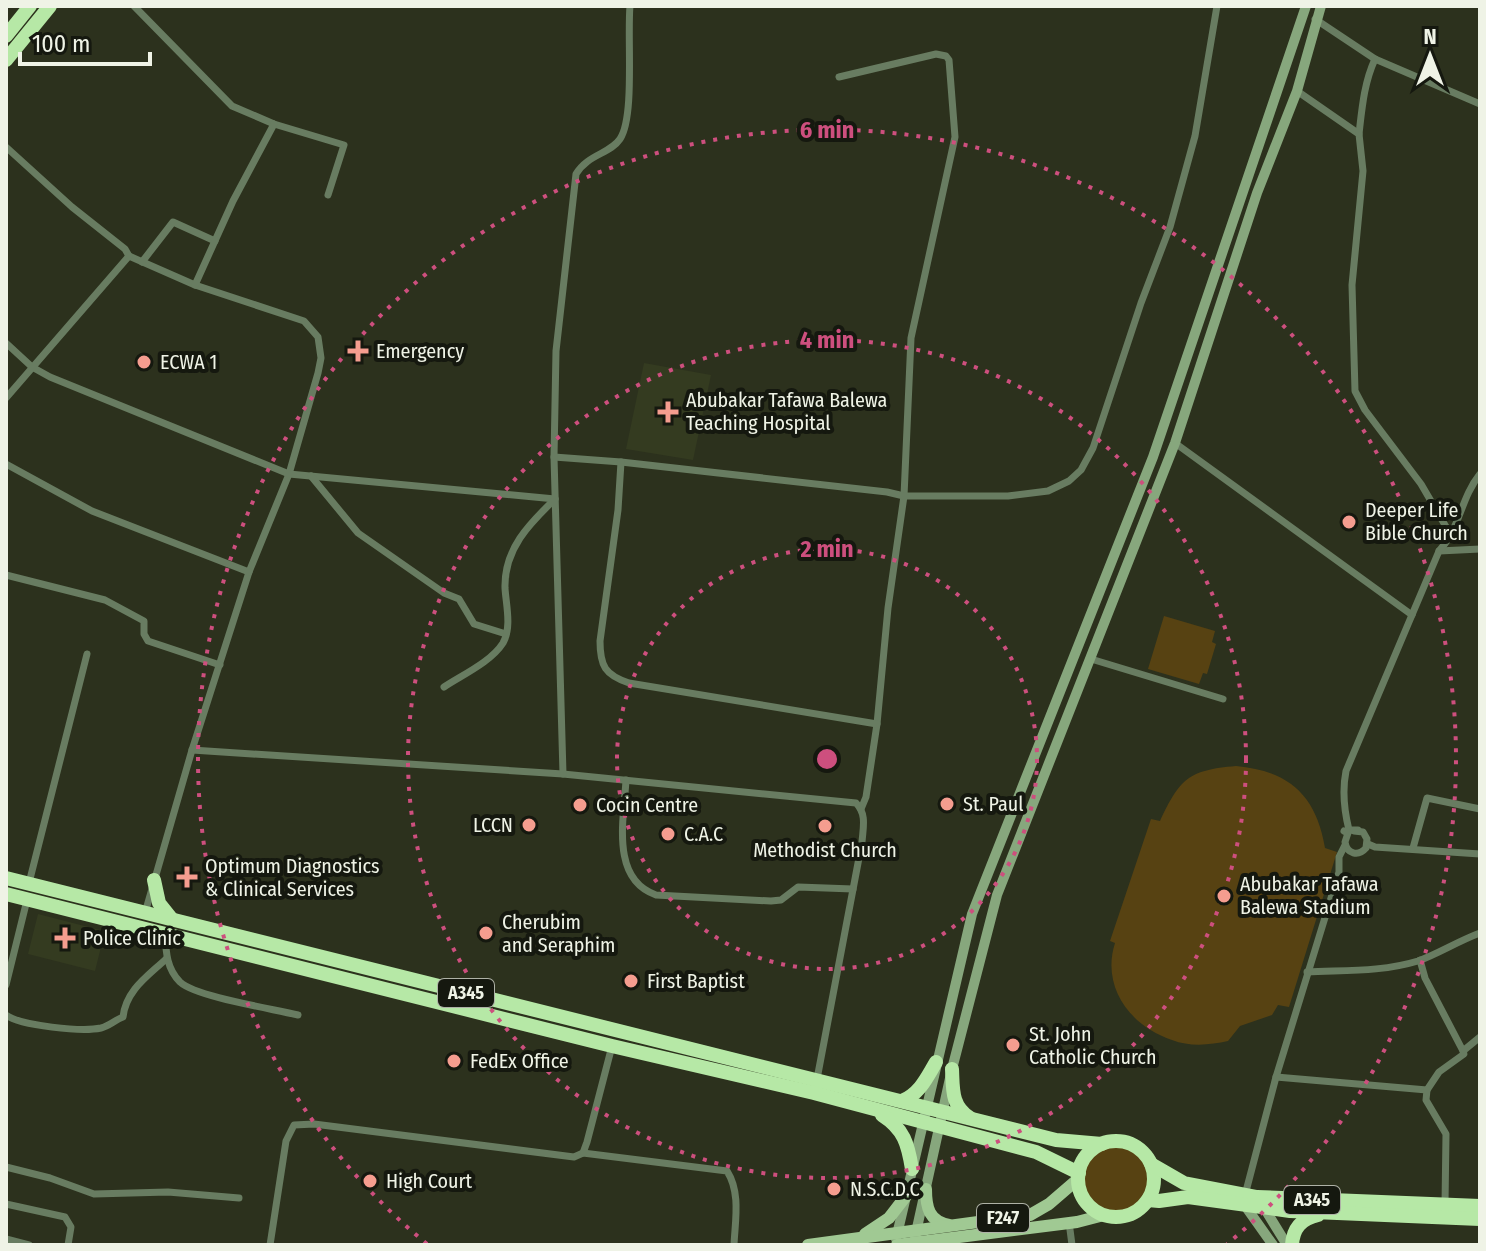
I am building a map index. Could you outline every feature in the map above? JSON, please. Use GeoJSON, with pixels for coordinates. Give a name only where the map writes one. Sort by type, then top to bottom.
{"type":"FeatureCollection","features":[{"type":"Feature","properties":{"kind":"highway"},"geometry":{"type":"LineString","coordinates":[[6,36],[30,6]]}},
{"type":"Feature","properties":{"kind":"highway"},"geometry":{"type":"LineString","coordinates":[[6,60],[50,6]]}},
{"type":"Feature","properties":{"kind":"highway","name":"A345"},"geometry":{"type":"LineString","coordinates":[[6,878],[1056,1140],[1131,1144],[1151,1164],[1184,1183],[1254,1202],[1480,1206]]}},
{"type":"Feature","properties":{"kind":"highway"},"geometry":{"type":"LineString","coordinates":[[154,880],[159,903],[171,918]]}},
{"type":"Feature","properties":{"kind":"highway","name":"A345"},"geometry":{"type":"LineString","coordinates":[[6,894],[1036,1152],[1078,1176]]}},
{"type":"Feature","properties":{"kind":"highway"},"geometry":{"type":"LineString","coordinates":[[314,972],[318,956]]}},
{"type":"Feature","properties":{"kind":"highway"},"geometry":{"type":"LineString","coordinates":[[444,1004],[449,989]]}},
{"type":"Feature","properties":{"kind":"highway"},"geometry":{"type":"LineString","coordinates":[[519,1023],[523,1008]]}},
{"type":"Feature","properties":{"kind":"highway"},"geometry":{"type":"LineString","coordinates":[[902,1101],[913,1097],[920,1089],[936,1062]]}},
{"type":"Feature","properties":{"kind":"highway"},"geometry":{"type":"LineString","coordinates":[[952,1069],[956,1104],[962,1113],[974,1120]]}},
{"type":"Feature","properties":{"kind":"highway"},"geometry":{"type":"LineString","coordinates":[[871,1109],[903,1133],[912,1169]]}},
{"type":"Feature","properties":{"kind":"highway"},"geometry":{"type":"LineString","coordinates":[[1102,1144],[1087,1155],[1078,1176],[1079,1188],[1088,1205],[1104,1215]]}},
{"type":"Feature","properties":{"kind":"highway"},"geometry":{"type":"LineString","coordinates":[[1148,1200],[1154,1182],[1151,1164]]}},
{"type":"Feature","properties":{"kind":"highway","name":"A345"},"geometry":{"type":"LineString","coordinates":[[1104,1215],[1129,1215],[1148,1200],[1188,1197],[1333,1212],[1480,1219]]}},
{"type":"Feature","properties":{"kind":"highway"},"geometry":{"type":"LineString","coordinates":[[1289,1245],[1302,1221],[1333,1212]]}},
{"type":"Feature","properties":{"kind":"main road","name":"F247"},"geometry":{"type":"LineString","coordinates":[[808,1245],[853,1238],[914,1239],[952,1225],[1030,1215],[1049,1204],[1078,1176]]}},
{"type":"Feature","properties":{"kind":"main road"},"geometry":{"type":"LineString","coordinates":[[926,1189],[926,1204],[933,1218],[952,1225]]}},
{"type":"Feature","properties":{"kind":"main road"},"geometry":{"type":"LineString","coordinates":[[853,1238],[869,1232],[889,1218],[906,1196]]}},
{"type":"Feature","properties":{"kind":"main road","name":"F247"},"geometry":{"type":"LineString","coordinates":[[914,1239],[939,1242],[1104,1215]]}},
{"type":"Feature","properties":{"kind":"street"},"geometry":{"type":"LineString","coordinates":[[134,6],[232,106],[274,124],[344,145],[328,195]]}},
{"type":"Feature","properties":{"kind":"street"},"geometry":{"type":"LineString","coordinates":[[563,774],[554,457],[557,334],[573,184],[582,164],[616,144],[625,128],[630,85],[630,6]]}},
{"type":"Feature","properties":{"kind":"street"},"geometry":{"type":"LineString","coordinates":[[554,457],[621,462],[904,496],[1008,496],[1048,491],[1069,481],[1081,470],[1093,448],[1170,227],[1195,136],[1217,6]]}},
{"type":"Feature","properties":{"kind":"street"},"geometry":{"type":"LineString","coordinates":[[897,1241],[963,947],[984,880],[1162,435],[1306,6]]}},
{"type":"Feature","properties":{"kind":"street"},"geometry":{"type":"LineString","coordinates":[[914,1239],[952,1069],[997,895],[1175,443],[1257,193],[1297,91],[1321,6]]}},
{"type":"Feature","properties":{"kind":"street"},"geometry":{"type":"LineString","coordinates":[[1315,19],[1375,59],[1480,104]]}},
{"type":"Feature","properties":{"kind":"street"},"geometry":{"type":"LineString","coordinates":[[817,1079],[862,842],[861,809],[877,724],[888,608],[904,496],[911,338],[955,137],[950,69],[946,56],[936,54],[839,77]]}},
{"type":"Feature","properties":{"kind":"street"},"geometry":{"type":"LineString","coordinates":[[1375,59],[1369,71],[1359,134],[1363,171],[1352,285],[1355,391],[1365,410],[1421,484],[1452,537]]}},
{"type":"Feature","properties":{"kind":"street"},"geometry":{"type":"LineString","coordinates":[[1297,91],[1359,134]]}},
{"type":"Feature","properties":{"kind":"street"},"geometry":{"type":"LineString","coordinates":[[195,285],[274,124]]}},
{"type":"Feature","properties":{"kind":"street"},"geometry":{"type":"LineString","coordinates":[[6,147],[72,207],[125,249],[129,256],[195,285],[304,321],[318,337],[321,358],[318,373],[289,474],[249,572],[140,928]]}},
{"type":"Feature","properties":{"kind":"street"},"geometry":{"type":"LineString","coordinates":[[142,262],[173,222],[215,241]]}},
{"type":"Feature","properties":{"kind":"street"},"geometry":{"type":"LineString","coordinates":[[6,398],[129,256]]}},
{"type":"Feature","properties":{"kind":"street"},"geometry":{"type":"LineString","coordinates":[[6,343],[32,367],[50,377],[289,474],[555,499]]}},
{"type":"Feature","properties":{"kind":"street"},"geometry":{"type":"LineString","coordinates":[[1162,435],[1412,615]]}},
{"type":"Feature","properties":{"kind":"street"},"geometry":{"type":"LineString","coordinates":[[621,462],[618,510],[600,641],[605,671],[613,678],[629,683],[877,724]]}},
{"type":"Feature","properties":{"kind":"street"},"geometry":{"type":"LineString","coordinates":[[6,464],[92,511],[249,572]]}},
{"type":"Feature","properties":{"kind":"street"},"geometry":{"type":"LineString","coordinates":[[1361,832],[1348,833],[1344,830],[1346,771],[1439,551],[1452,537],[1467,492],[1480,474]]}},
{"type":"Feature","properties":{"kind":"street"},"geometry":{"type":"LineString","coordinates":[[311,476],[358,533],[444,593],[459,599],[474,624],[506,634]]}},
{"type":"Feature","properties":{"kind":"street"},"geometry":{"type":"LineString","coordinates":[[444,687],[490,656],[505,641],[506,571],[511,554],[521,533],[555,499]]}},
{"type":"Feature","properties":{"kind":"street"},"geometry":{"type":"LineString","coordinates":[[1439,551],[1480,549]]}},
{"type":"Feature","properties":{"kind":"street"},"geometry":{"type":"LineString","coordinates":[[6,575],[105,600],[144,621],[144,634],[148,641],[220,665]]}},
{"type":"Feature","properties":{"kind":"street"},"geometry":{"type":"LineString","coordinates":[[29,883],[87,654]]}},
{"type":"Feature","properties":{"kind":"street"},"geometry":{"type":"LineString","coordinates":[[1091,659],[1223,699]]}},
{"type":"Feature","properties":{"kind":"street"},"geometry":{"type":"LineString","coordinates":[[192,750],[563,774],[839,800],[856,803],[861,809]]}},
{"type":"Feature","properties":{"kind":"street"},"geometry":{"type":"LineString","coordinates":[[626,780],[623,852],[631,875],[645,891],[656,895],[771,901],[781,900],[798,887],[853,889]]}},
{"type":"Feature","properties":{"kind":"street"},"geometry":{"type":"LineString","coordinates":[[1413,848],[1427,798],[1480,809]]}},
{"type":"Feature","properties":{"kind":"street"},"geometry":{"type":"LineString","coordinates":[[1345,817],[1349,830],[1361,832],[1371,842],[1388,847]]}},
{"type":"Feature","properties":{"kind":"street"},"geometry":{"type":"LineString","coordinates":[[1361,832],[1368,844]]}},
{"type":"Feature","properties":{"kind":"street"},"geometry":{"type":"LineString","coordinates":[[1273,1245],[1254,1202],[1276,1077],[1339,872],[1339,857],[1348,833]]}},
{"type":"Feature","properties":{"kind":"street"},"geometry":{"type":"LineString","coordinates":[[1368,844],[1480,854]]}},
{"type":"Feature","properties":{"kind":"street"},"geometry":{"type":"LineString","coordinates":[[1345,845],[1349,851],[1356,853],[1364,851],[1368,844]]}},
{"type":"Feature","properties":{"kind":"street"},"geometry":{"type":"LineString","coordinates":[[1339,872],[1356,853]]}},
{"type":"Feature","properties":{"kind":"street"},"geometry":{"type":"LineString","coordinates":[[6,985],[27,900]]}},
{"type":"Feature","properties":{"kind":"street"},"geometry":{"type":"LineString","coordinates":[[1307,972],[1383,969],[1420,960],[1480,933]]}},
{"type":"Feature","properties":{"kind":"street"},"geometry":{"type":"LineString","coordinates":[[165,935],[166,959],[182,985],[298,1015]]}},
{"type":"Feature","properties":{"kind":"street"},"geometry":{"type":"LineString","coordinates":[[6,1015],[20,1022],[100,1028],[123,1017],[125,1004],[132,992],[166,959]]}},
{"type":"Feature","properties":{"kind":"street"},"geometry":{"type":"LineString","coordinates":[[1420,960],[1425,978],[1464,1054],[1439,1072],[1427,1090],[1426,1100],[1446,1134],[1445,1204]]}},
{"type":"Feature","properties":{"kind":"street"},"geometry":{"type":"LineString","coordinates":[[583,1153],[616,1031]]}},
{"type":"Feature","properties":{"kind":"street"},"geometry":{"type":"LineString","coordinates":[[1463,1051],[1480,1037]]}},
{"type":"Feature","properties":{"kind":"street"},"geometry":{"type":"LineString","coordinates":[[1276,1077],[1427,1090]]}},
{"type":"Feature","properties":{"kind":"street"},"geometry":{"type":"LineString","coordinates":[[270,1245],[286,1141],[294,1125],[314,1124],[563,1157],[583,1153],[727,1171],[733,1180],[736,1202],[734,1245]]}},
{"type":"Feature","properties":{"kind":"street"},"geometry":{"type":"LineString","coordinates":[[6,1167],[94,1194],[168,1192],[239,1198]]}},
{"type":"Feature","properties":{"kind":"street"},"geometry":{"type":"LineString","coordinates":[[1254,1202],[1289,1245]]}},
{"type":"Feature","properties":{"kind":"street"},"geometry":{"type":"LineString","coordinates":[[6,1204],[65,1217],[71,1227],[68,1245]]}},
{"type":"Feature","properties":{"kind":"street"},"geometry":{"type":"LineString","coordinates":[[1069,1222],[1072,1245]]}},
{"type":"Feature","properties":{"kind":"street"},"geometry":{"type":"LineString","coordinates":[[6,1239],[29,1245]]}},
{"type":"Feature","properties":{"kind":"shaded area","name":"Abubakar Tafawa Balewa Teaching Hospital"},"geometry":{"type":"Polygon","coordinates":[[[644,363],[711,375],[693,460],[626,449],[644,363]]]}},
{"type":"Feature","properties":{"kind":"shaded area"},"geometry":{"type":"Polygon","coordinates":[[[1164,616],[1215,631],[1212,642],[1216,644],[1207,674],[1203,673],[1199,684],[1148,669],[1164,616]]]}},
{"type":"Feature","properties":{"kind":"shaded area","name":"Abubakar Tafawa Balewa Stadium"},"geometry":{"type":"Polygon","coordinates":[[[1236,766],[1271,773],[1297,789],[1315,814],[1325,848],[1337,852],[1289,1007],[1278,1005],[1272,1015],[1240,1026],[1228,1041],[1186,1044],[1157,1034],[1143,1025],[1122,1003],[1112,975],[1115,943],[1110,941],[1151,819],[1160,821],[1180,786],[1196,774],[1236,766]]]}},
{"type":"Feature","properties":{"kind":"shaded area","name":"Police Clinic"},"geometry":{"type":"Polygon","coordinates":[[[38,914],[100,930],[96,945],[101,947],[95,971],[28,954],[38,914]]]}},
{"type":"Feature","properties":{"kind":"shaded area"},"geometry":{"type":"Polygon","coordinates":[[[1115,1146],[1128,1149],[1138,1156],[1145,1166],[1148,1179],[1145,1192],[1138,1202],[1128,1209],[1115,1212],[1102,1209],[1092,1202],[1085,1192],[1082,1179],[1085,1166],[1092,1156],[1102,1149],[1115,1146]]]}},
{"type":"Feature","properties":{"kind":"place","name":"Emergency"},"geometry":{"type":"Point","coordinates":[358,351]}},
{"type":"Feature","properties":{"kind":"place","name":"ECWA 1"},"geometry":{"type":"Point","coordinates":[144,362]}},
{"type":"Feature","properties":{"kind":"place","name":"Abubakar Tafawa Balewa Teaching Hospital"},"geometry":{"type":"Point","coordinates":[668,412]}},
{"type":"Feature","properties":{"kind":"place","name":"Deeper Life Bible Church"},"geometry":{"type":"Point","coordinates":[1349,522]}},
{"type":"Feature","properties":{"kind":"place","name":"St. Paul"},"geometry":{"type":"Point","coordinates":[947,804]}},
{"type":"Feature","properties":{"kind":"place","name":"Cocin Centre"},"geometry":{"type":"Point","coordinates":[580,805]}},
{"type":"Feature","properties":{"kind":"place","name":"LCCN"},"geometry":{"type":"Point","coordinates":[529,825]}},
{"type":"Feature","properties":{"kind":"place","name":"Methodist Church"},"geometry":{"type":"Point","coordinates":[825,826]}},
{"type":"Feature","properties":{"kind":"place","name":"C.A.C"},"geometry":{"type":"Point","coordinates":[668,834]}},
{"type":"Feature","properties":{"kind":"place","name":"Optimum Diagnostics & Clinical Services"},"geometry":{"type":"Point","coordinates":[187,877]}},
{"type":"Feature","properties":{"kind":"place","name":"Abubakar Tafawa Balewa Stadium"},"geometry":{"type":"Point","coordinates":[1224,896]}},
{"type":"Feature","properties":{"kind":"place","name":"Cherubim and Seraphim"},"geometry":{"type":"Point","coordinates":[486,933]}},
{"type":"Feature","properties":{"kind":"place","name":"Police Clinic"},"geometry":{"type":"Point","coordinates":[65,938]}},
{"type":"Feature","properties":{"kind":"place","name":"First Baptist"},"geometry":{"type":"Point","coordinates":[631,981]}},
{"type":"Feature","properties":{"kind":"place","name":"St. John Catholic Church"},"geometry":{"type":"Point","coordinates":[1013,1045]}},
{"type":"Feature","properties":{"kind":"place","name":"FedEx Office"},"geometry":{"type":"Point","coordinates":[454,1061]}},
{"type":"Feature","properties":{"kind":"place","name":"High Court"},"geometry":{"type":"Point","coordinates":[370,1181]}},
{"type":"Feature","properties":{"kind":"place","name":"N.S.C.D.C"},"geometry":{"type":"Point","coordinates":[834,1189]}}]}
